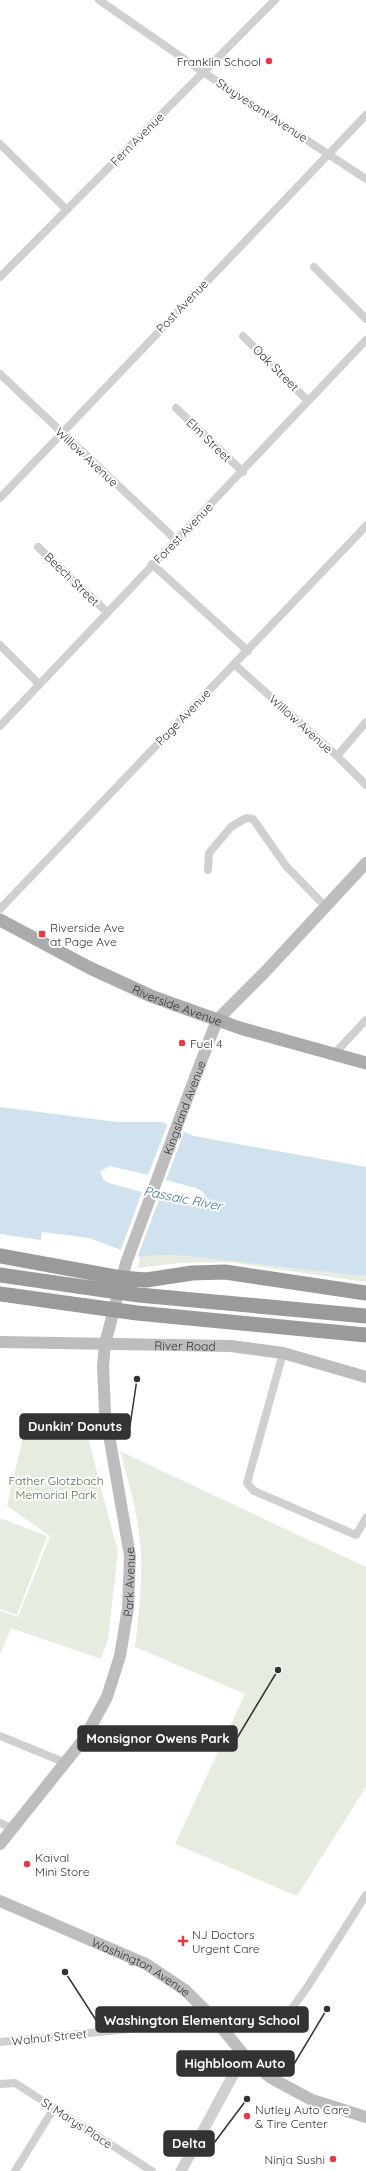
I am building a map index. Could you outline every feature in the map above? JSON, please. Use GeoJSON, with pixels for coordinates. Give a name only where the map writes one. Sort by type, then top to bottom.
{"type":"FeatureCollection","features":[{"type":"Feature","properties":{"kind":"highway"},"geometry":{"type":"LineString","coordinates":[[0,1256],[121,1278],[146,1280],[192,1273],[225,1272],[366,1293]]}},
{"type":"Feature","properties":{"kind":"highway"},"geometry":{"type":"LineString","coordinates":[[0,1275],[89,1289],[366,1316]]}},
{"type":"Feature","properties":{"kind":"highway"},"geometry":{"type":"LineString","coordinates":[[0,1294],[137,1313],[366,1335]]}},
{"type":"Feature","properties":{"kind":"main road","name":"Kingsland Avenue"},"geometry":{"type":"LineString","coordinates":[[126,1263],[217,1020],[326,907],[366,863]]}},
{"type":"Feature","properties":{"kind":"main road","name":"Riverside Avenue"},"geometry":{"type":"LineString","coordinates":[[0,920],[119,983],[217,1020],[366,1063]]}},
{"type":"Feature","properties":{"kind":"main road","name":"Park Avenue"},"geometry":{"type":"LineString","coordinates":[[0,1844],[14,1829],[84,1739],[107,1697],[120,1656],[128,1608],[130,1556],[105,1412],[103,1366],[105,1344],[126,1263]]}},
{"type":"Feature","properties":{"kind":"main road","name":"River Road"},"geometry":{"type":"LineString","coordinates":[[0,1342],[212,1344],[283,1354],[366,1377]]}},
{"type":"Feature","properties":{"kind":"main road","name":"Washington Avenue"},"geometry":{"type":"LineString","coordinates":[[0,1901],[146,1964],[183,1989],[217,2022],[244,2056],[271,2078],[312,2100],[366,2117]]}},
{"type":"Feature","properties":{"kind":"street","name":"Stuyvesant Avenue"},"geometry":{"type":"LineString","coordinates":[[99,0],[203,72],[366,179]]}},
{"type":"Feature","properties":{"kind":"street","name":"Fern Avenue"},"geometry":{"type":"LineString","coordinates":[[0,277],[275,0]]}},
{"type":"Feature","properties":{"kind":"street","name":"Post Avenue"},"geometry":{"type":"LineString","coordinates":[[0,498],[366,115]]}},
{"type":"Feature","properties":{"kind":"street"},"geometry":{"type":"LineString","coordinates":[[0,144],[67,210]]}},
{"type":"Feature","properties":{"kind":"street"},"geometry":{"type":"LineString","coordinates":[[314,267],[366,319]]}},
{"type":"Feature","properties":{"kind":"street","name":"Oak Street"},"geometry":{"type":"LineString","coordinates":[[243,336],[308,401]]}},
{"type":"Feature","properties":{"kind":"street","name":"Forest Avenue"},"geometry":{"type":"LineString","coordinates":[[0,726],[175,539],[243,472],[366,340]]}},
{"type":"Feature","properties":{"kind":"street","name":"Willow Avenue"},"geometry":{"type":"LineString","coordinates":[[0,374],[175,539]]}},
{"type":"Feature","properties":{"kind":"street","name":"Elm Street"},"geometry":{"type":"LineString","coordinates":[[176,408],[243,472]]}},
{"type":"Feature","properties":{"kind":"street","name":"Page Avenue"},"geometry":{"type":"LineString","coordinates":[[0,909],[366,526]]}},
{"type":"Feature","properties":{"kind":"street","name":"Beech Street"},"geometry":{"type":"LineString","coordinates":[[38,547],[106,612]]}},
{"type":"Feature","properties":{"kind":"street"},"geometry":{"type":"LineString","coordinates":[[152,564],[248,650]]}},
{"type":"Feature","properties":{"kind":"street"},"geometry":{"type":"LineString","coordinates":[[0,645],[39,684]]}},
{"type":"Feature","properties":{"kind":"street","name":"Willow Avenue"},"geometry":{"type":"LineString","coordinates":[[234,664],[337,756],[366,785]]}},
{"type":"Feature","properties":{"kind":"street"},"geometry":{"type":"LineString","coordinates":[[337,756],[366,722]]}},
{"type":"Feature","properties":{"kind":"street"},"geometry":{"type":"LineString","coordinates":[[208,870],[209,853],[231,827],[246,818],[252,819],[286,866],[326,907]]}},
{"type":"Feature","properties":{"kind":"street"},"geometry":{"type":"LineString","coordinates":[[334,1054],[366,1020]]}},
{"type":"Feature","properties":{"kind":"street"},"geometry":{"type":"LineString","coordinates":[[283,1354],[247,1483],[254,1491],[356,1535],[366,1518]]}},
{"type":"Feature","properties":{"kind":"street"},"geometry":{"type":"LineString","coordinates":[[0,1736],[66,1763]]}},
{"type":"Feature","properties":{"kind":"street"},"geometry":{"type":"LineString","coordinates":[[0,1824],[14,1829]]}},
{"type":"Feature","properties":{"kind":"street","name":"Walnut Street"},"geometry":{"type":"LineString","coordinates":[[0,2042],[217,2022],[236,2022],[288,2014],[308,1986],[366,1895]]}},
{"type":"Feature","properties":{"kind":"street"},"geometry":{"type":"LineString","coordinates":[[181,2171],[244,2056]]}},
{"type":"Feature","properties":{"kind":"street","name":"St Marys Place"},"geometry":{"type":"LineString","coordinates":[[0,2084],[15,2083],[152,2171]]}},
{"type":"Feature","properties":{"kind":"street"},"geometry":{"type":"LineString","coordinates":[[15,2171],[54,2108]]}},
{"type":"Feature","properties":{"kind":"green space"},"geometry":{"type":"Polygon","coordinates":[[[154,1255],[260,1262],[313,1268],[366,1276],[366,1282],[228,1262],[179,1263],[138,1268],[140,1257],[154,1255]]]}},
{"type":"Feature","properties":{"kind":"green space","name":"Father Glotzbach Memorial Park"},"geometry":{"type":"Polygon","coordinates":[[[27,1419],[86,1423],[87,1434],[118,1552],[108,1639],[101,1659],[11,1628],[0,1655],[0,1611],[18,1617],[50,1536],[7,1506],[27,1419]]]}},
{"type":"Feature","properties":{"kind":"green space"},"geometry":{"type":"Polygon","coordinates":[[[120,1451],[366,1567],[366,1787],[297,1896],[175,1844],[245,1694],[135,1647],[140,1600],[141,1552],[136,1514],[120,1451]]]}},
{"type":"Feature","properties":{"kind":"green space"},"geometry":{"type":"Polygon","coordinates":[[[0,1518],[47,1536],[17,1615],[0,1609],[0,1518]]]}},
{"type":"Feature","properties":{"kind":"water","name":"Passaic River"},"geometry":{"type":"Polygon","coordinates":[[[0,1107],[118,1122],[162,1122],[194,1136],[366,1167],[366,1276],[187,1256],[154,1255],[140,1257],[89,1238],[42,1232],[41,1240],[0,1234],[0,1107]]]}},
{"type":"Feature","properties":{"kind":"pier"},"geometry":{"type":"Polygon","coordinates":[[[168,1123],[185,1130],[166,1180],[196,1188],[202,1191],[209,1200],[194,1206],[160,1197],[137,1258],[120,1252],[142,1192],[109,1183],[104,1180],[100,1172],[109,1166],[148,1175],[168,1123]]]}},
{"type":"Feature","properties":{"kind":"place","name":"Franklin School"},"geometry":{"type":"Point","coordinates":[269,61]}},
{"type":"Feature","properties":{"kind":"place","name":"Riverside Ave at Page Ave"},"geometry":{"type":"Point","coordinates":[42,934]}},
{"type":"Feature","properties":{"kind":"place","name":"Fuel 4"},"geometry":{"type":"Point","coordinates":[182,1043]}},
{"type":"Feature","properties":{"kind":"place","name":"Dunkin' Donuts"},"geometry":{"type":"Point","coordinates":[137,1379]}},
{"type":"Feature","properties":{"kind":"place","name":"Monsignor Owens Park"},"geometry":{"type":"Point","coordinates":[278,1670]}},
{"type":"Feature","properties":{"kind":"place","name":"Kaival Mini Store"},"geometry":{"type":"Point","coordinates":[27,1864]}},
{"type":"Feature","properties":{"kind":"place","name":"NJ Doctors Urgent Care"},"geometry":{"type":"Point","coordinates":[183,1941]}},
{"type":"Feature","properties":{"kind":"place","name":"Washington Elementary School"},"geometry":{"type":"Point","coordinates":[65,1972]}},
{"type":"Feature","properties":{"kind":"place","name":"Highbloom Auto"},"geometry":{"type":"Point","coordinates":[327,2009]}},
{"type":"Feature","properties":{"kind":"place","name":"Delta"},"geometry":{"type":"Point","coordinates":[247,2099]}},
{"type":"Feature","properties":{"kind":"place","name":"Nutley Auto Care & Tire Center"},"geometry":{"type":"Point","coordinates":[247,2116]}},
{"type":"Feature","properties":{"kind":"place","name":"Ninja Sushi"},"geometry":{"type":"Point","coordinates":[333,2159]}}]}
